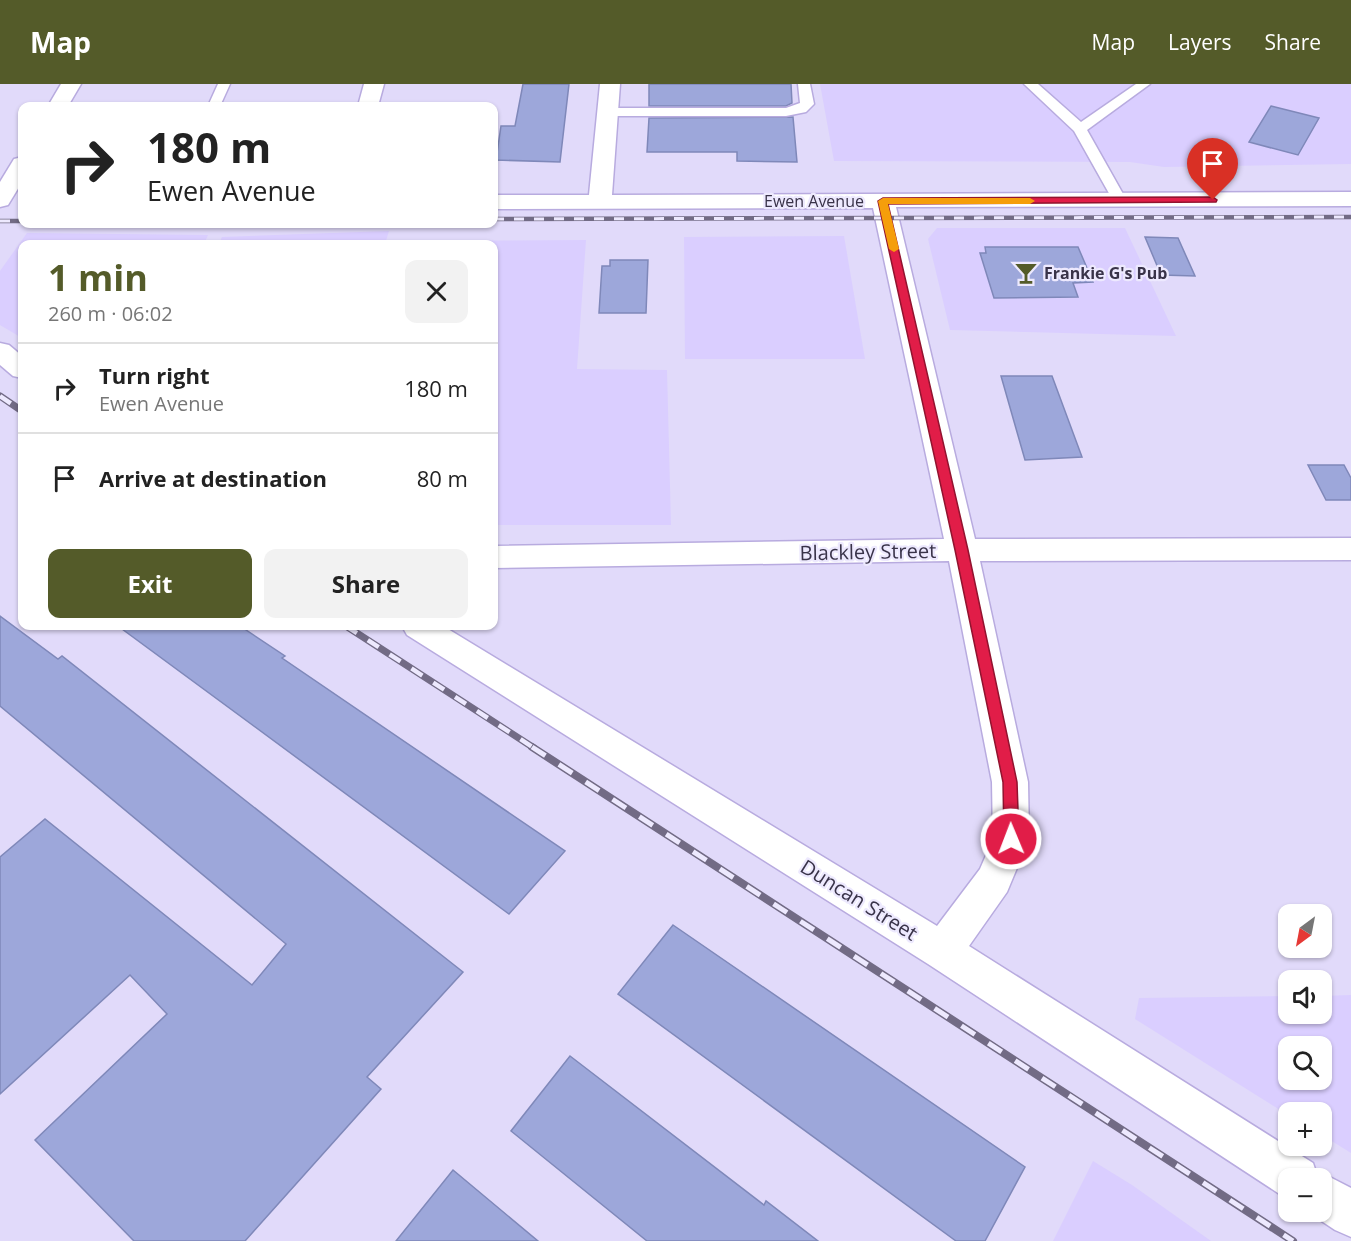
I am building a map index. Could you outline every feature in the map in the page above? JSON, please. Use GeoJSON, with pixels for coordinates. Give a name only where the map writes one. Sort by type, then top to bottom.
{"type":"FeatureCollection","features":[{"type":"Feature","properties":{"kind":"street"},"geometry":{"type":"LineString","coordinates":[[60,102],[71,84]]}},
{"type":"Feature","properties":{"kind":"street"},"geometry":{"type":"LineString","coordinates":[[369,102],[374,84]]}},
{"type":"Feature","properties":{"kind":"street"},"geometry":{"type":"LineString","coordinates":[[600,202],[610,84]]}},
{"type":"Feature","properties":{"kind":"street"},"geometry":{"type":"LineString","coordinates":[[18,171],[0,202],[18,203]]}},
{"type":"Feature","properties":{"kind":"street","name":"Ewen Avenue"},"geometry":{"type":"LineString","coordinates":[[498,202],[1351,199]]}},
{"type":"Feature","properties":{"kind":"street"},"geometry":{"type":"LineString","coordinates":[[883,201],[962,550],[1010,782],[1011,839],[994,880],[942,951]]}},
{"type":"Feature","properties":{"kind":"street"},"geometry":{"type":"LineString","coordinates":[[0,351],[18,367]]}},
{"type":"Feature","properties":{"kind":"street","name":"Blackley Street"},"geometry":{"type":"LineString","coordinates":[[498,557],[962,550],[1351,549]]}},
{"type":"Feature","properties":{"kind":"street","name":"Duncan Street"},"geometry":{"type":"LineString","coordinates":[[424,630],[942,951],[1280,1168]]}},
{"type":"Feature","properties":{"kind":"street"},"geometry":{"type":"LineString","coordinates":[[1332,1202],[1351,1214]]}},
{"type":"Feature","properties":{"kind":"lane"},"geometry":{"type":"LineString","coordinates":[[216,102],[224,84]]}},
{"type":"Feature","properties":{"kind":"lane"},"geometry":{"type":"LineString","coordinates":[[609,112],[786,112],[801,109],[807,104],[804,84]]}},
{"type":"Feature","properties":{"kind":"lane"},"geometry":{"type":"LineString","coordinates":[[1030,84],[1080,129],[1120,201]]}},
{"type":"Feature","properties":{"kind":"lane"},"geometry":{"type":"LineString","coordinates":[[1080,129],[1144,84]]}},
{"type":"Feature","properties":{"kind":"shaded area"},"geometry":{"type":"Polygon","coordinates":[[[820,84],[1351,84],[1351,164],[1164,167],[1130,162],[834,161],[820,84]]]}},
{"type":"Feature","properties":{"kind":"shaded area"},"geometry":{"type":"Polygon","coordinates":[[[937,228],[1125,228],[1176,336],[950,330],[928,239],[937,228]]]}},
{"type":"Feature","properties":{"kind":"shaded area"},"geometry":{"type":"Polygon","coordinates":[[[389,231],[386,240],[221,240],[222,237],[389,231]]]}},
{"type":"Feature","properties":{"kind":"shaded area"},"geometry":{"type":"Polygon","coordinates":[[[27,233],[208,235],[206,240],[22,240],[27,233]]]}},
{"type":"Feature","properties":{"kind":"shaded area"},"geometry":{"type":"Polygon","coordinates":[[[844,236],[865,359],[685,359],[684,237],[844,236]]]}},
{"type":"Feature","properties":{"kind":"shaded area"},"geometry":{"type":"Polygon","coordinates":[[[498,240],[586,240],[577,369],[667,370],[671,525],[498,525],[498,240]]]}},
{"type":"Feature","properties":{"kind":"shaded area"},"geometry":{"type":"Polygon","coordinates":[[[18,246],[18,336],[0,325],[0,271],[18,246]]]}},
{"type":"Feature","properties":{"kind":"shaded area"},"geometry":{"type":"Polygon","coordinates":[[[1351,995],[1351,1153],[1332,1141],[1332,1102],[1278,1102],[1278,1109],[1135,1019],[1139,998],[1278,996],[1278,1024],[1332,1024],[1332,996],[1351,995]]]}},
{"type":"Feature","properties":{"kind":"shaded area"},"geometry":{"type":"Polygon","coordinates":[[[1093,1161],[1132,1185],[1211,1241],[1053,1241],[1093,1161]]]}},
{"type":"Feature","properties":{"kind":"building"},"geometry":{"type":"Polygon","coordinates":[[[523,84],[569,84],[560,162],[498,160],[501,126],[515,126],[523,84]]]}},
{"type":"Feature","properties":{"kind":"building"},"geometry":{"type":"Polygon","coordinates":[[[649,84],[791,84],[792,103],[786,106],[649,106],[649,84]]]}},
{"type":"Feature","properties":{"kind":"building"},"geometry":{"type":"Polygon","coordinates":[[[1271,106],[1319,118],[1298,155],[1249,142],[1271,106]]]}},
{"type":"Feature","properties":{"kind":"building"},"geometry":{"type":"Polygon","coordinates":[[[793,117],[797,162],[737,161],[737,152],[647,152],[649,118],[793,117]]]}},
{"type":"Feature","properties":{"kind":"building"},"geometry":{"type":"Polygon","coordinates":[[[1145,237],[1178,238],[1195,276],[1161,275],[1145,237]]]}},
{"type":"Feature","properties":{"kind":"building","name":"Frankie G's Pub"},"geometry":{"type":"Polygon","coordinates":[[[985,247],[1078,247],[1093,282],[1073,283],[1078,297],[994,298],[980,253],[986,253],[985,247]]]}},
{"type":"Feature","properties":{"kind":"building"},"geometry":{"type":"Polygon","coordinates":[[[610,260],[648,260],[646,313],[599,313],[602,266],[610,266],[610,260]]]}},
{"type":"Feature","properties":{"kind":"building"},"geometry":{"type":"Polygon","coordinates":[[[1001,376],[1052,376],[1082,457],[1025,460],[1001,376]]]}},
{"type":"Feature","properties":{"kind":"building"},"geometry":{"type":"Polygon","coordinates":[[[1308,465],[1344,465],[1351,478],[1351,500],[1326,500],[1308,465]]]}},
{"type":"Feature","properties":{"kind":"building"},"geometry":{"type":"Polygon","coordinates":[[[0,616],[58,659],[62,656],[463,972],[367,1077],[381,1089],[245,1241],[134,1241],[35,1140],[167,1014],[130,975],[0,1094],[0,857],[45,819],[252,985],[286,944],[0,706],[0,616]]]}},
{"type":"Feature","properties":{"kind":"building"},"geometry":{"type":"Polygon","coordinates":[[[123,630],[246,630],[285,656],[282,658],[565,851],[509,914],[123,630]]]}},
{"type":"Feature","properties":{"kind":"building"},"geometry":{"type":"Polygon","coordinates":[[[673,925],[1025,1167],[985,1241],[956,1241],[618,994],[673,925]]]}},
{"type":"Feature","properties":{"kind":"building"},"geometry":{"type":"Polygon","coordinates":[[[570,1056],[764,1205],[766,1201],[818,1241],[647,1241],[511,1131],[570,1056]]]}},
{"type":"Feature","properties":{"kind":"building"},"geometry":{"type":"Polygon","coordinates":[[[453,1170],[538,1241],[396,1241],[453,1170]]]}},
{"type":"Feature","properties":{"kind":"railway"},"geometry":{"type":"LineString","coordinates":[[498,219],[1351,217]]}},
{"type":"Feature","properties":{"kind":"railway"},"geometry":{"type":"LineString","coordinates":[[0,221],[18,221]]}},
{"type":"Feature","properties":{"kind":"railway"},"geometry":{"type":"LineString","coordinates":[[0,396],[18,408]]}},
{"type":"Feature","properties":{"kind":"railway"},"geometry":{"type":"LineString","coordinates":[[352,630],[534,748]]}},
{"type":"Feature","properties":{"kind":"railway"},"geometry":{"type":"LineString","coordinates":[[532,747],[1293,1241]]}},
{"type":"Feature","properties":{"kind":"slow traffic"},"geometry":{"type":"LineString","coordinates":[[894,249],[883,201],[1030,201]]}},
{"type":"Feature","properties":{"kind":"place","name":"Frankie G's Pub"},"geometry":{"type":"Point","coordinates":[1026,273]}},
{"type":"Feature","properties":{"kind":"route"},"geometry":{"type":"LineString","coordinates":[[1011,839],[1010,782],[962,550],[883,201],[1213,200]]}}]}
